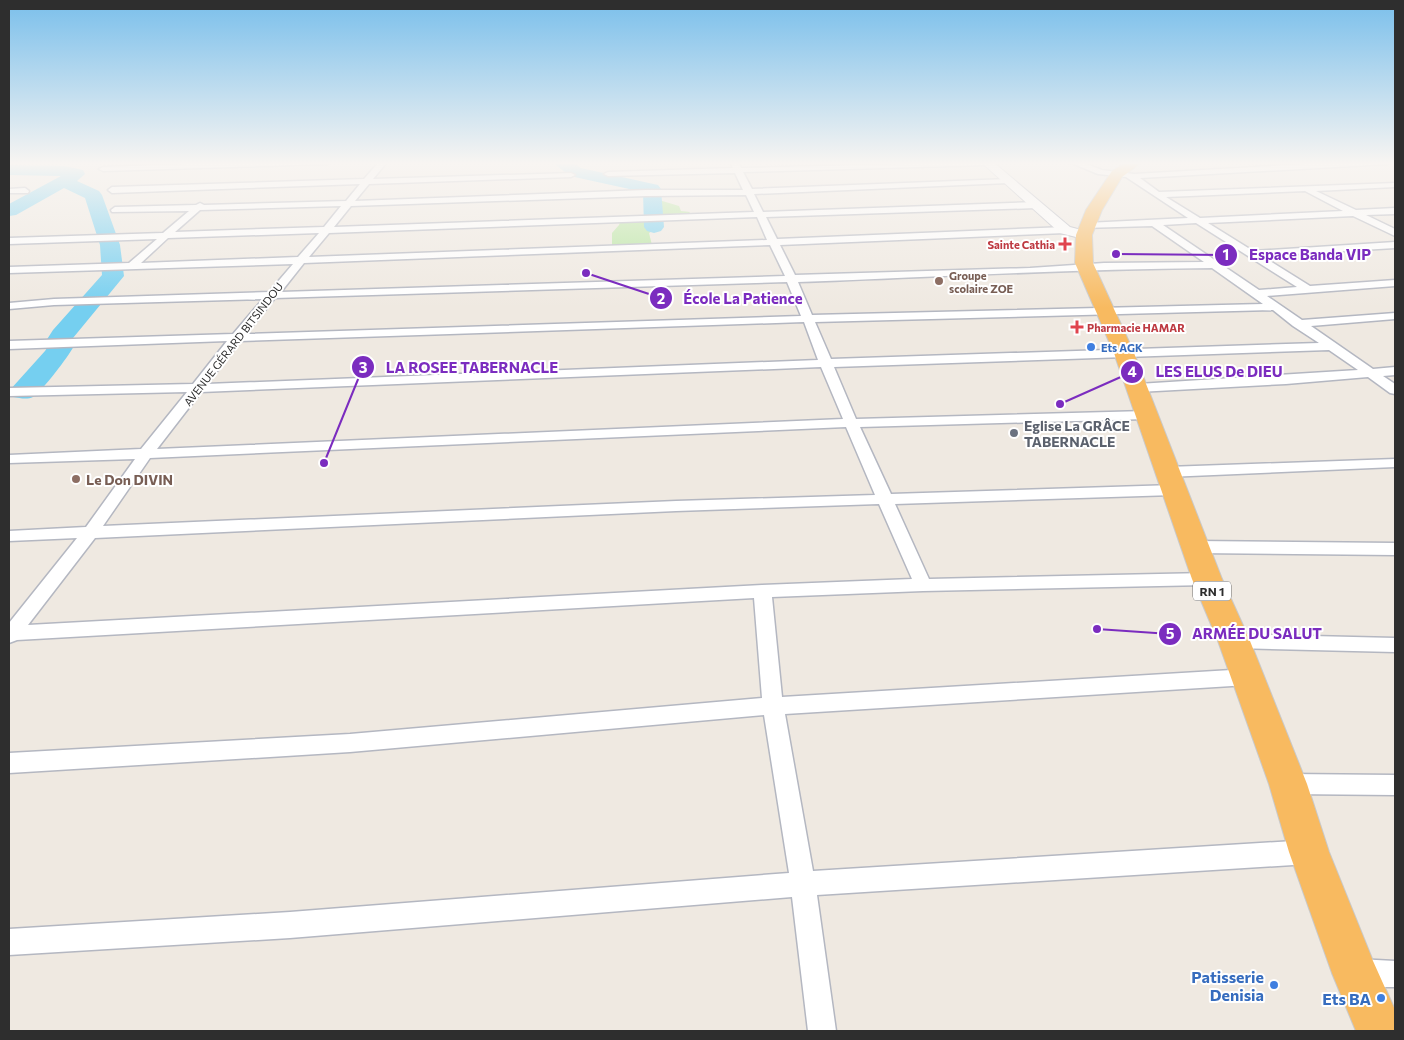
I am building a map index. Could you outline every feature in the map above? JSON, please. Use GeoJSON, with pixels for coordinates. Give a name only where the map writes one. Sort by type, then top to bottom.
{"type":"FeatureCollection","features":[{"type":"Feature","properties":{"kind":"highway"},"geometry":{"type":"LineString","coordinates":[[1078,230],[1094,211]]}},
{"type":"Feature","properties":{"kind":"highway","name":"RN 1"},"geometry":{"type":"LineString","coordinates":[[1078,230],[1086,268],[1107,310],[1124,354],[1207,579],[1234,641],[1288,784],[1310,852],[1355,973],[1380,1031]]}},
{"type":"Feature","properties":{"kind":"main road"},"geometry":{"type":"LineString","coordinates":[[1045,211],[1078,230]]}},
{"type":"Feature","properties":{"kind":"street"},"geometry":{"type":"LineString","coordinates":[[133,264],[195,211]]}},
{"type":"Feature","properties":{"kind":"street","name":"AVENUE GÉRARD BITSINDOU"},"geometry":{"type":"LineString","coordinates":[[10,634],[90,533],[147,452],[237,337],[343,211]]}},
{"type":"Feature","properties":{"kind":"street"},"geometry":{"type":"LineString","coordinates":[[758,211],[791,278],[923,585]]}},
{"type":"Feature","properties":{"kind":"street"},"geometry":{"type":"LineString","coordinates":[[9,240],[883,211]]}},
{"type":"Feature","properties":{"kind":"street"},"geometry":{"type":"LineString","coordinates":[[1183,211],[1308,289]]}},
{"type":"Feature","properties":{"kind":"street"},"geometry":{"type":"LineString","coordinates":[[1349,211],[1395,233]]}},
{"type":"Feature","properties":{"kind":"street"},"geometry":{"type":"LineString","coordinates":[[9,270],[133,264],[774,243],[1078,230],[1154,223],[1395,211]]}},
{"type":"Feature","properties":{"kind":"street"},"geometry":{"type":"LineString","coordinates":[[1154,223],[1297,324],[1395,390]]}},
{"type":"Feature","properties":{"kind":"street"},"geometry":{"type":"LineString","coordinates":[[1253,254],[1395,245]]}},
{"type":"Feature","properties":{"kind":"street"},"geometry":{"type":"LineString","coordinates":[[9,306],[54,302],[270,297],[1104,266],[1214,265]]}},
{"type":"Feature","properties":{"kind":"street"},"geometry":{"type":"LineString","coordinates":[[1255,294],[1395,283]]}},
{"type":"Feature","properties":{"kind":"street"},"geometry":{"type":"LineString","coordinates":[[9,345],[1273,306]]}},
{"type":"Feature","properties":{"kind":"street"},"geometry":{"type":"LineString","coordinates":[[1297,324],[1395,316]]}},
{"type":"Feature","properties":{"kind":"street"},"geometry":{"type":"LineString","coordinates":[[9,392],[198,388],[827,363],[1329,346]]}},
{"type":"Feature","properties":{"kind":"street"},"geometry":{"type":"LineString","coordinates":[[9,459],[147,452],[304,448],[852,423],[1142,401],[1267,382],[1395,371]]}},
{"type":"Feature","properties":{"kind":"street"},"geometry":{"type":"LineString","coordinates":[[9,536],[676,506],[887,500],[1170,481],[1395,463]]}},
{"type":"Feature","properties":{"kind":"street"},"geometry":{"type":"LineString","coordinates":[[1196,548],[1395,549]]}},
{"type":"Feature","properties":{"kind":"street"},"geometry":{"type":"LineString","coordinates":[[10,634],[762,591],[923,585],[1207,579]]}},
{"type":"Feature","properties":{"kind":"street"},"geometry":{"type":"LineString","coordinates":[[762,591],[773,706],[803,884],[822,1031]]}},
{"type":"Feature","properties":{"kind":"street"},"geometry":{"type":"LineString","coordinates":[[1234,641],[1395,645]]}},
{"type":"Feature","properties":{"kind":"street"},"geometry":{"type":"LineString","coordinates":[[9,763],[350,743],[773,706],[1248,677]]}},
{"type":"Feature","properties":{"kind":"street"},"geometry":{"type":"LineString","coordinates":[[1288,784],[1395,786]]}},
{"type":"Feature","properties":{"kind":"street"},"geometry":{"type":"LineString","coordinates":[[9,942],[290,925],[803,884],[1310,852]]}},
{"type":"Feature","properties":{"kind":"street"},"geometry":{"type":"LineString","coordinates":[[1355,973],[1395,974]]}},
{"type":"Feature","properties":{"kind":"green space"},"geometry":{"type":"Polygon","coordinates":[[[656,211],[690,212],[686,217],[662,217],[659,221],[650,223],[657,228],[649,233],[652,245],[612,247],[612,233],[619,225],[621,219],[657,215],[656,211]]]}},
{"type":"Feature","properties":{"kind":"waterway"},"geometry":{"type":"LineString","coordinates":[[23,391],[56,355],[61,346],[57,344],[62,335],[113,276],[110,245],[98,211]]}},
{"type":"Feature","properties":{"kind":"waterway"},"geometry":{"type":"LineString","coordinates":[[653,211],[654,227]]}},
{"type":"Feature","properties":{"kind":"place","name":"Sainte Cathia"},"geometry":{"type":"Point","coordinates":[1065,244]}},
{"type":"Feature","properties":{"kind":"place","name":"Espace Banda VIP"},"geometry":{"type":"Point","coordinates":[1116,254]}},
{"type":"Feature","properties":{"kind":"place","name":"École La Patience"},"geometry":{"type":"Point","coordinates":[586,273]}},
{"type":"Feature","properties":{"kind":"place","name":"Groupe scolaire ZOE"},"geometry":{"type":"Point","coordinates":[939,281]}},
{"type":"Feature","properties":{"kind":"place","name":"Pharmacie HAMAR"},"geometry":{"type":"Point","coordinates":[1077,327]}},
{"type":"Feature","properties":{"kind":"place","name":"Ets AGK"},"geometry":{"type":"Point","coordinates":[1091,347]}},
{"type":"Feature","properties":{"kind":"place","name":"LES ELUS De DIEU"},"geometry":{"type":"Point","coordinates":[1060,404]}},
{"type":"Feature","properties":{"kind":"place","name":"Eglise La GRÂCE TABERNACLE"},"geometry":{"type":"Point","coordinates":[1014,433]}},
{"type":"Feature","properties":{"kind":"place","name":"LA ROSEE TABERNACLE"},"geometry":{"type":"Point","coordinates":[324,463]}},
{"type":"Feature","properties":{"kind":"place","name":"Le Don DIVIN"},"geometry":{"type":"Point","coordinates":[76,479]}},
{"type":"Feature","properties":{"kind":"place","name":"ARMÉE DU SALUT"},"geometry":{"type":"Point","coordinates":[1097,629]}},
{"type":"Feature","properties":{"kind":"place","name":"Patisserie Denisia"},"geometry":{"type":"Point","coordinates":[1274,985]}},
{"type":"Feature","properties":{"kind":"place","name":"Ets BA"},"geometry":{"type":"Point","coordinates":[1381,998]}}]}
